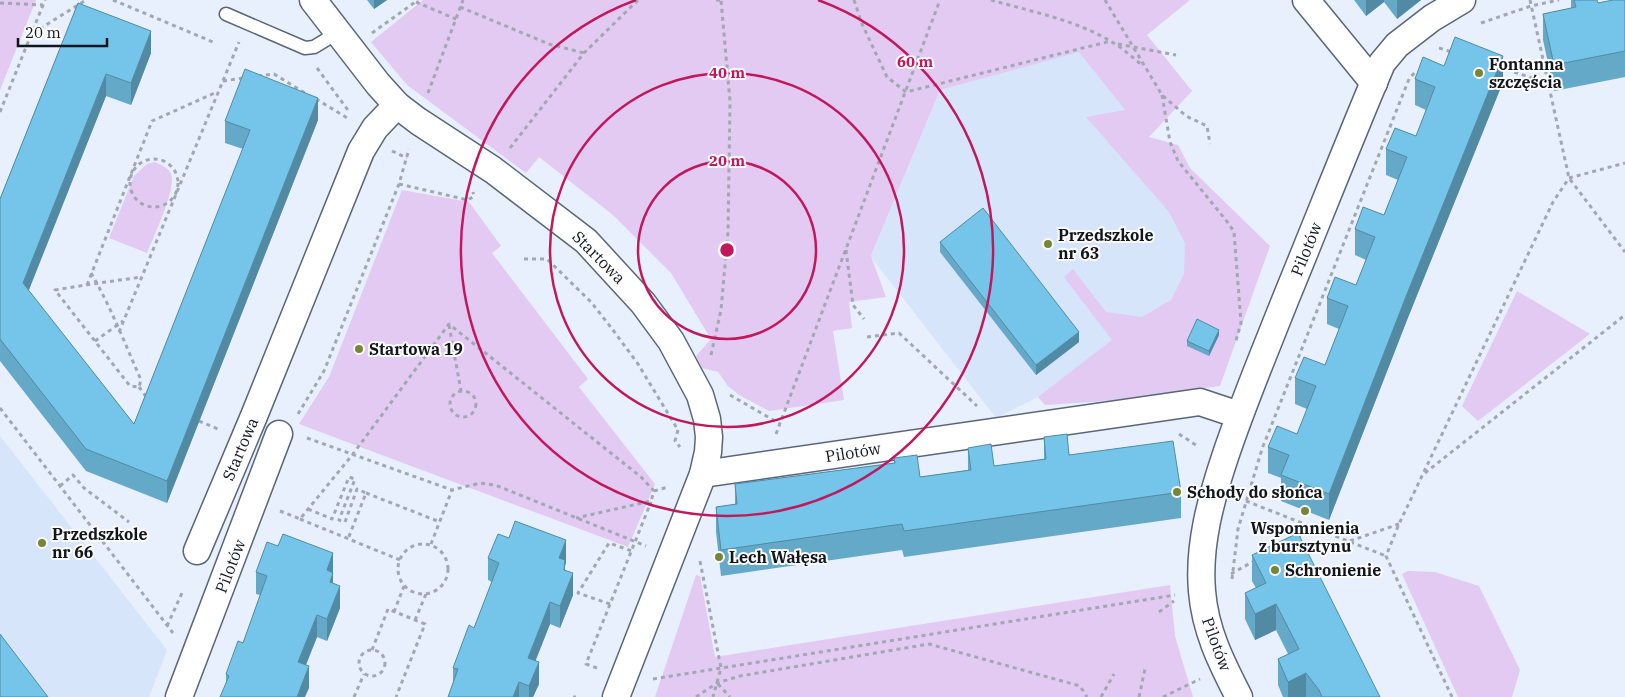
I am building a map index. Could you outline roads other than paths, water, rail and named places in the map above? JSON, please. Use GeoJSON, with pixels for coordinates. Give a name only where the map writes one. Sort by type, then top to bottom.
{"type":"FeatureCollection","features":[{"type":"Feature","properties":{"kind":"street","name":"Startowa"},"geometry":{"type":"LineString","coordinates":[[313,0],[378,84],[397,105],[493,170],[586,241],[643,303],[671,341],[700,395],[707,419],[709,437],[708,452],[702,474]]}},
{"type":"Feature","properties":{"kind":"street"},"geometry":{"type":"LineString","coordinates":[[1306,0],[1374,83]]}},
{"type":"Feature","properties":{"kind":"street","name":"Pilotów"},"geometry":{"type":"LineString","coordinates":[[1238,697],[1218,656],[1193,591],[1202,562],[1207,520],[1218,478],[1239,415],[1382,64],[1397,45],[1432,18],[1462,0]]}},
{"type":"Feature","properties":{"kind":"street","name":"Startowa"},"geometry":{"type":"LineString","coordinates":[[197,551],[254,416],[361,151],[363,132],[375,128],[397,105]]}},
{"type":"Feature","properties":{"kind":"street","name":"Pilotów"},"geometry":{"type":"LineString","coordinates":[[702,474],[1200,402],[1239,415]]}},
{"type":"Feature","properties":{"kind":"street","name":"Pilotów"},"geometry":{"type":"LineString","coordinates":[[179,697],[254,501],[293,429]]}},
{"type":"Feature","properties":{"kind":"street"},"geometry":{"type":"LineString","coordinates":[[616,697],[702,474]]}},
{"type":"Feature","properties":{"kind":"lane"},"geometry":{"type":"LineString","coordinates":[[226,14],[305,48],[314,48],[344,41]]}},
{"type":"Feature","properties":{"kind":"place","name":"Fontanna szczęścia"},"geometry":{"type":"Point","coordinates":[1479,73]}},
{"type":"Feature","properties":{"kind":"place","name":"Przedszkole nr 63"},"geometry":{"type":"Point","coordinates":[1048,244]}},
{"type":"Feature","properties":{"kind":"place","name":"Startowa 19"},"geometry":{"type":"Point","coordinates":[359,349]}},
{"type":"Feature","properties":{"kind":"place","name":"Schody do słońca"},"geometry":{"type":"Point","coordinates":[1177,492]}},
{"type":"Feature","properties":{"kind":"place","name":"Wspomnienia z bursztynu"},"geometry":{"type":"Point","coordinates":[1305,511]}},
{"type":"Feature","properties":{"kind":"place","name":"Przedszkole nr 66"},"geometry":{"type":"Point","coordinates":[42,543]}},
{"type":"Feature","properties":{"kind":"place","name":"Lech Wałęsa"},"geometry":{"type":"Point","coordinates":[719,557]}},
{"type":"Feature","properties":{"kind":"place","name":"Schronienie"},"geometry":{"type":"Point","coordinates":[1275,570]}}]}
